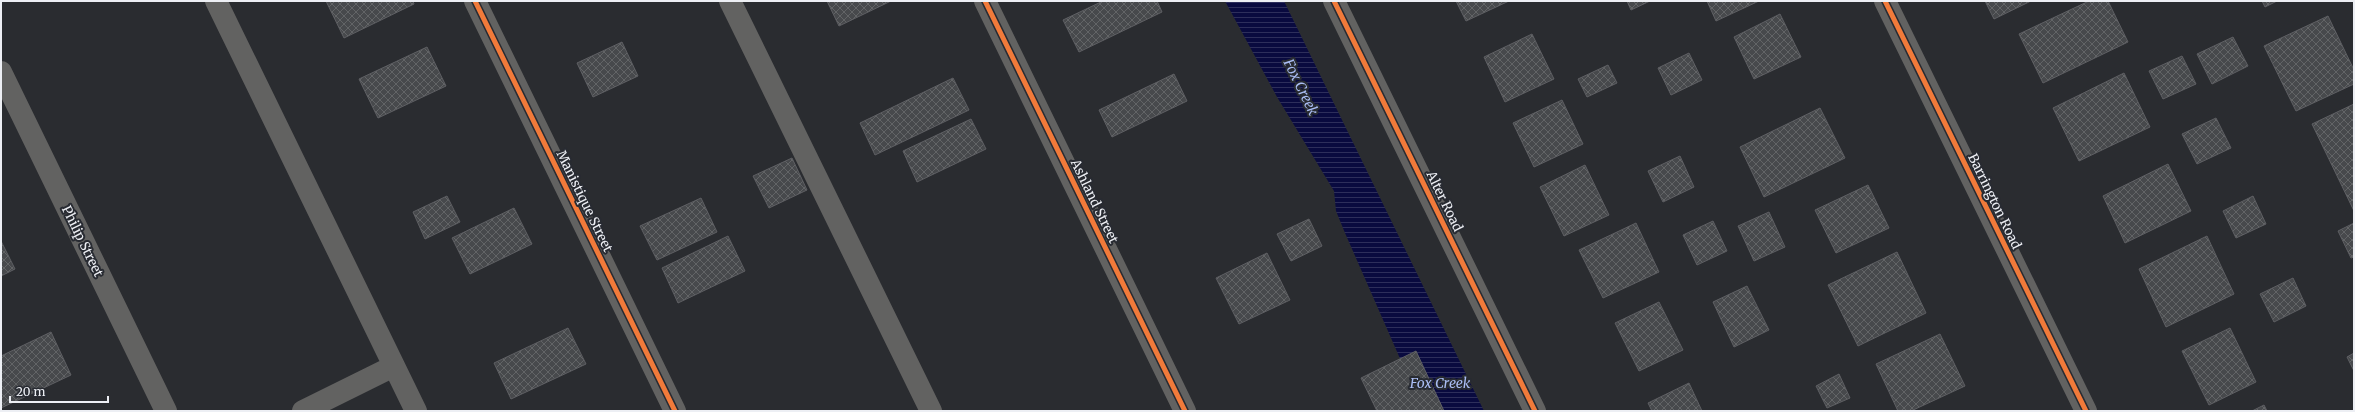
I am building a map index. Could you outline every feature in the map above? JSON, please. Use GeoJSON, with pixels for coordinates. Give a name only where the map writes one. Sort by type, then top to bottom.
{"type":"FeatureCollection","features":[{"type":"Feature","properties":{"kind":"street"},"geometry":{"type":"LineString","coordinates":[[216,1],[416,411]]}},
{"type":"Feature","properties":{"kind":"street","name":"Manistique Street"},"geometry":{"type":"LineString","coordinates":[[475,1],[675,411]]}},
{"type":"Feature","properties":{"kind":"street"},"geometry":{"type":"LineString","coordinates":[[730,1],[931,411]]}},
{"type":"Feature","properties":{"kind":"street","name":"Ashland Street"},"geometry":{"type":"LineString","coordinates":[[985,1],[1185,411]]}},
{"type":"Feature","properties":{"kind":"street","name":"Alter Road"},"geometry":{"type":"LineString","coordinates":[[1334,1],[1535,411]]}},
{"type":"Feature","properties":{"kind":"street","name":"Barrington Road"},"geometry":{"type":"LineString","coordinates":[[1885,1],[2086,411]]}},
{"type":"Feature","properties":{"kind":"street","name":"Philip Street"},"geometry":{"type":"LineString","coordinates":[[1,72],[166,411]]}},
{"type":"Feature","properties":{"kind":"street"},"geometry":{"type":"LineString","coordinates":[[303,411],[394,366]]}},
{"type":"Feature","properties":{"kind":"water","name":"Fox Creek"},"geometry":{"type":"Polygon","coordinates":[[[1225,1],[1284,1],[1484,411],[1423,411],[1336,211],[1334,191],[1277,97],[1225,1]]]}},
{"type":"Feature","properties":{"kind":"building"},"geometry":{"type":"Polygon","coordinates":[[[326,1],[413,1],[414,4],[344,38],[326,1]]]}},
{"type":"Feature","properties":{"kind":"building"},"geometry":{"type":"Polygon","coordinates":[[[827,1],[891,1],[839,26],[827,1]]]}},
{"type":"Feature","properties":{"kind":"building"},"geometry":{"type":"Polygon","coordinates":[[[1103,1],[1157,1],[1162,12],[1079,52],[1063,20],[1103,1]]]}},
{"type":"Feature","properties":{"kind":"building"},"geometry":{"type":"Polygon","coordinates":[[[1456,1],[1509,1],[1466,21],[1456,1]]]}},
{"type":"Feature","properties":{"kind":"building"},"geometry":{"type":"Polygon","coordinates":[[[1627,1],[1650,1],[1631,10],[1627,1]]]}},
{"type":"Feature","properties":{"kind":"building"},"geometry":{"type":"Polygon","coordinates":[[[1707,1],[1759,1],[1716,21],[1707,1]]]}},
{"type":"Feature","properties":{"kind":"building"},"geometry":{"type":"Polygon","coordinates":[[[1985,1],[2031,1],[1994,19],[1985,1]]]}},
{"type":"Feature","properties":{"kind":"building"},"geometry":{"type":"Polygon","coordinates":[[[2089,1],[2108,1],[2128,42],[2043,83],[2019,34],[2089,1]]]}},
{"type":"Feature","properties":{"kind":"building"},"geometry":{"type":"Polygon","coordinates":[[[2262,1],[2277,1],[2265,7],[2262,1]]]}},
{"type":"Feature","properties":{"kind":"building"},"geometry":{"type":"Polygon","coordinates":[[[1780,14],[1801,57],[1754,79],[1734,37],[1780,14]]]}},
{"type":"Feature","properties":{"kind":"building"},"geometry":{"type":"Polygon","coordinates":[[[2328,16],[2354,70],[2354,84],[2296,111],[2264,46],[2328,16]]]}},
{"type":"Feature","properties":{"kind":"building"},"geometry":{"type":"Polygon","coordinates":[[[1532,34],[1554,79],[1505,102],[1484,57],[1532,34]]]}},
{"type":"Feature","properties":{"kind":"building"},"geometry":{"type":"Polygon","coordinates":[[[2233,37],[2248,66],[2212,84],[2197,54],[2233,37]]]}},
{"type":"Feature","properties":{"kind":"building"},"geometry":{"type":"Polygon","coordinates":[[[622,42],[638,76],[593,97],[577,63],[622,42]]]}},
{"type":"Feature","properties":{"kind":"building"},"geometry":{"type":"Polygon","coordinates":[[[427,47],[446,86],[378,118],[359,79],[427,47]]]}},
{"type":"Feature","properties":{"kind":"building"},"geometry":{"type":"Polygon","coordinates":[[[1689,53],[1702,80],[1671,95],[1658,68],[1689,53]]]}},
{"type":"Feature","properties":{"kind":"building"},"geometry":{"type":"Polygon","coordinates":[[[2182,56],[2196,84],[2163,99],[2149,71],[2182,56]]]}},
{"type":"Feature","properties":{"kind":"building"},"geometry":{"type":"Polygon","coordinates":[[[1608,65],[1617,83],[1587,97],[1578,79],[1608,65]]]}},
{"type":"Feature","properties":{"kind":"building"},"geometry":{"type":"Polygon","coordinates":[[[2124,73],[2150,127],[2079,161],[2053,108],[2124,73]]]}},
{"type":"Feature","properties":{"kind":"building"},"geometry":{"type":"Polygon","coordinates":[[[1174,74],[1187,101],[1112,137],[1099,110],[1174,74]]]}},
{"type":"Feature","properties":{"kind":"building"},"geometry":{"type":"Polygon","coordinates":[[[953,78],[969,110],[875,155],[860,123],[953,78]]]}},
{"type":"Feature","properties":{"kind":"building"},"geometry":{"type":"Polygon","coordinates":[[[1562,100],[1583,144],[1534,167],[1513,123],[1562,100]]]}},
{"type":"Feature","properties":{"kind":"building"},"geometry":{"type":"Polygon","coordinates":[[[2354,104],[2354,211],[2312,124],[2354,104]]]}},
{"type":"Feature","properties":{"kind":"building"},"geometry":{"type":"Polygon","coordinates":[[[1820,108],[1845,158],[1764,197],[1740,147],[1820,108]]]}},
{"type":"Feature","properties":{"kind":"building"},"geometry":{"type":"Polygon","coordinates":[[[2216,118],[2231,148],[2197,164],[2182,134],[2216,118]]]}},
{"type":"Feature","properties":{"kind":"building"},"geometry":{"type":"Polygon","coordinates":[[[971,119],[986,149],[917,182],[903,151],[971,119]]]}},
{"type":"Feature","properties":{"kind":"building"},"geometry":{"type":"Polygon","coordinates":[[[1680,156],[1694,187],[1663,202],[1648,171],[1680,156]]]}},
{"type":"Feature","properties":{"kind":"building"},"geometry":{"type":"Polygon","coordinates":[[[792,158],[807,190],[769,208],[753,176],[792,158]]]}},
{"type":"Feature","properties":{"kind":"building"},"geometry":{"type":"Polygon","coordinates":[[[2168,164],[2191,211],[2125,243],[2103,196],[2168,164]]]}},
{"type":"Feature","properties":{"kind":"building"},"geometry":{"type":"Polygon","coordinates":[[[1585,165],[1609,215],[1564,236],[1540,187],[1585,165]]]}},
{"type":"Feature","properties":{"kind":"building"},"geometry":{"type":"Polygon","coordinates":[[[1868,185],[1889,228],[1836,253],[1815,210],[1868,185]]]}},
{"type":"Feature","properties":{"kind":"building"},"geometry":{"type":"Polygon","coordinates":[[[447,196],[460,222],[425,239],[413,212],[447,196]]]}},
{"type":"Feature","properties":{"kind":"building"},"geometry":{"type":"Polygon","coordinates":[[[2253,196],[2266,224],[2236,238],[2223,211],[2253,196]]]}},
{"type":"Feature","properties":{"kind":"building"},"geometry":{"type":"Polygon","coordinates":[[[701,198],[717,232],[657,260],[640,226],[701,198]]]}},
{"type":"Feature","properties":{"kind":"building"},"geometry":{"type":"Polygon","coordinates":[[[514,208],[532,244],[470,274],[452,238],[514,208]]]}},
{"type":"Feature","properties":{"kind":"building"},"geometry":{"type":"Polygon","coordinates":[[[1769,212],[1785,247],[1754,261],[1738,226],[1769,212]]]}},
{"type":"Feature","properties":{"kind":"building"},"geometry":{"type":"Polygon","coordinates":[[[1309,219],[1322,246],[1291,261],[1277,234],[1309,219]]]}},
{"type":"Feature","properties":{"kind":"building"},"geometry":{"type":"Polygon","coordinates":[[[1713,221],[1727,251],[1697,265],[1683,235],[1713,221]]]}},
{"type":"Feature","properties":{"kind":"building"},"geometry":{"type":"Polygon","coordinates":[[[1636,223],[1659,272],[1603,298],[1579,250],[1636,223]]]}},
{"type":"Feature","properties":{"kind":"building"},"geometry":{"type":"Polygon","coordinates":[[[2354,223],[2354,257],[2351,258],[2338,231],[2354,223]]]}},
{"type":"Feature","properties":{"kind":"building"},"geometry":{"type":"Polygon","coordinates":[[[728,236],[745,271],[678,303],[662,268],[728,236]]]}},
{"type":"Feature","properties":{"kind":"building"},"geometry":{"type":"Polygon","coordinates":[[[2207,236],[2234,294],[2166,327],[2139,269],[2207,236]]]}},
{"type":"Feature","properties":{"kind":"building"},"geometry":{"type":"Polygon","coordinates":[[[1,241],[15,269],[1,276],[1,241]]]}},
{"type":"Feature","properties":{"kind":"building"},"geometry":{"type":"Polygon","coordinates":[[[1897,252],[1926,313],[1858,346],[1828,285],[1897,252]]]}},
{"type":"Feature","properties":{"kind":"building"},"geometry":{"type":"Polygon","coordinates":[[[1267,253],[1290,300],[1239,324],[1216,278],[1267,253]]]}},
{"type":"Feature","properties":{"kind":"building"},"geometry":{"type":"Polygon","coordinates":[[[2293,278],[2306,306],[2274,322],[2260,294],[2293,278]]]}},
{"type":"Feature","properties":{"kind":"building"},"geometry":{"type":"Polygon","coordinates":[[[1747,286],[1769,330],[1734,347],[1713,302],[1747,286]]]}},
{"type":"Feature","properties":{"kind":"building"},"geometry":{"type":"Polygon","coordinates":[[[1659,302],[1683,350],[1639,371],[1615,323],[1659,302]]]}},
{"type":"Feature","properties":{"kind":"building"},"geometry":{"type":"Polygon","coordinates":[[[568,328],[586,364],[511,399],[494,363],[568,328]]]}},
{"type":"Feature","properties":{"kind":"building"},"geometry":{"type":"Polygon","coordinates":[[[2230,328],[2256,382],[2209,405],[2182,351],[2230,328]]]}},
{"type":"Feature","properties":{"kind":"building"},"geometry":{"type":"Polygon","coordinates":[[[51,332],[71,375],[1,408],[1,356],[51,332]]]}},
{"type":"Feature","properties":{"kind":"building"},"geometry":{"type":"Polygon","coordinates":[[[1940,334],[1965,386],[1911,411],[1898,411],[1876,364],[1940,334]]]}},
{"type":"Feature","properties":{"kind":"building"},"geometry":{"type":"Polygon","coordinates":[[[1416,351],[1444,411],[1377,411],[1361,378],[1416,351]]]}},
{"type":"Feature","properties":{"kind":"building"},"geometry":{"type":"Polygon","coordinates":[[[2354,353],[2354,371],[2347,357],[2354,353]]]}},
{"type":"Feature","properties":{"kind":"building"},"geometry":{"type":"Polygon","coordinates":[[[1839,374],[1850,398],[1827,408],[1816,386],[1839,374]]]}},
{"type":"Feature","properties":{"kind":"building"},"geometry":{"type":"Polygon","coordinates":[[[1689,383],[1702,411],[1652,411],[1648,403],[1689,383]]]}},
{"type":"Feature","properties":{"kind":"building"},"geometry":{"type":"Polygon","coordinates":[[[2264,405],[2267,411],[2252,411],[2264,405]]]}},
{"type":"Feature","properties":{"kind":"cycle path"},"geometry":{"type":"LineString","coordinates":[[475,1],[675,411]]}},
{"type":"Feature","properties":{"kind":"cycle path"},"geometry":{"type":"LineString","coordinates":[[985,1],[1185,411]]}},
{"type":"Feature","properties":{"kind":"cycle path"},"geometry":{"type":"LineString","coordinates":[[1334,1],[1535,411]]}},
{"type":"Feature","properties":{"kind":"cycle path"},"geometry":{"type":"LineString","coordinates":[[1885,1],[2086,411]]}}]}
